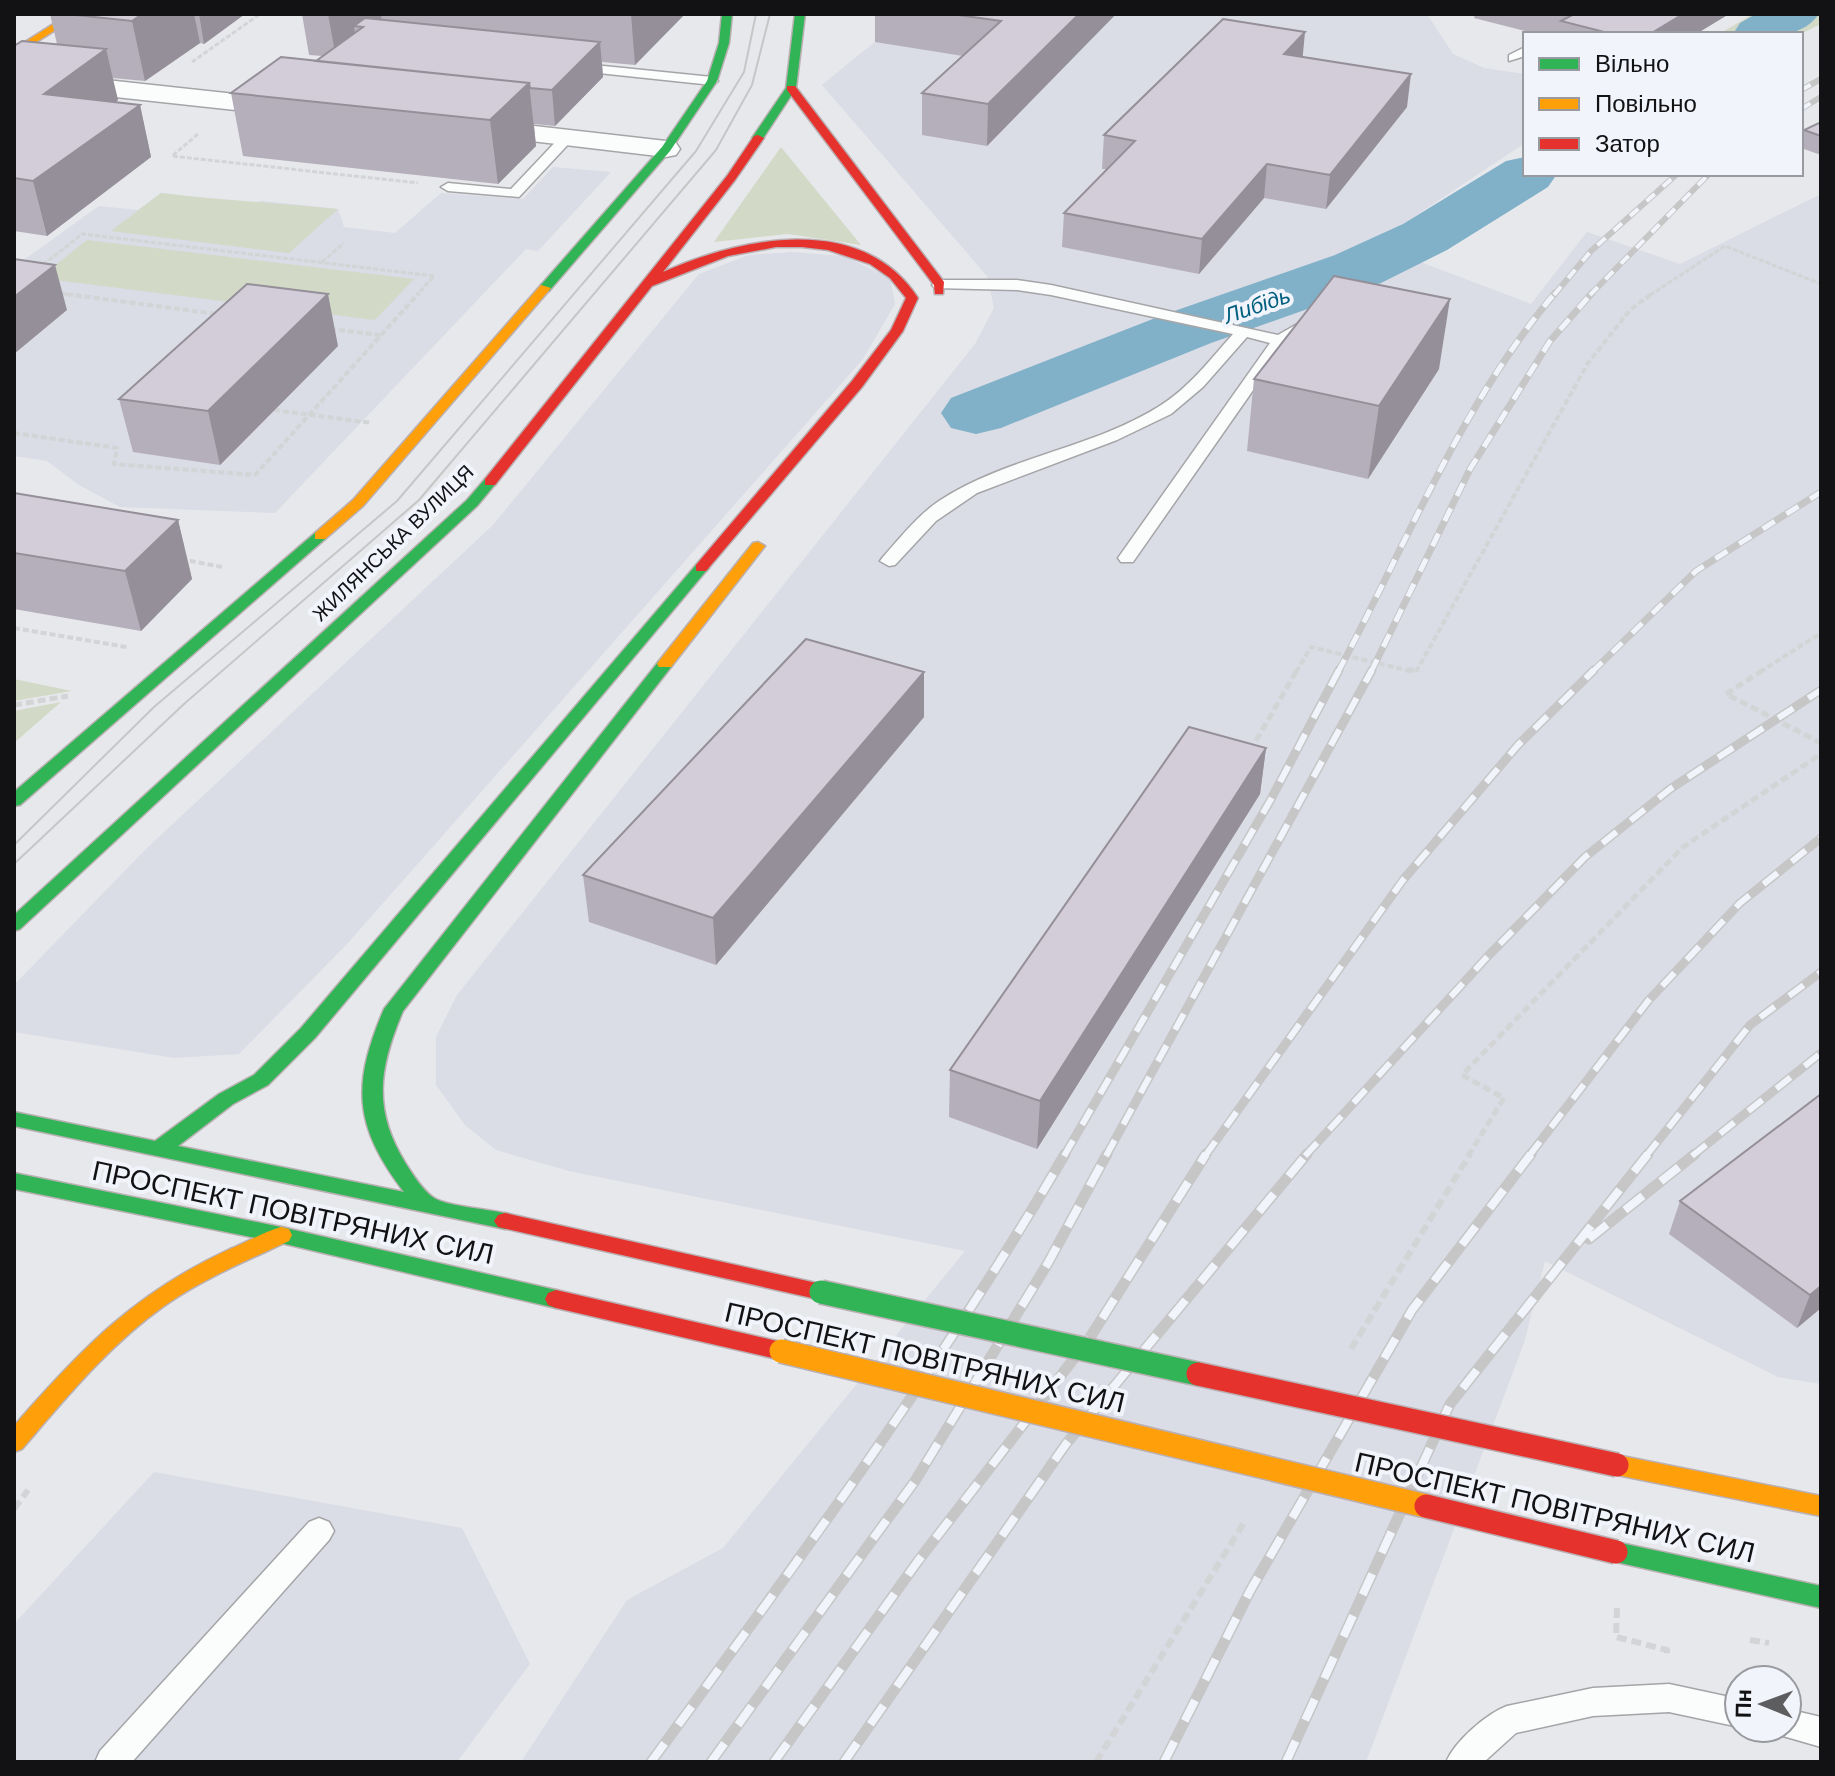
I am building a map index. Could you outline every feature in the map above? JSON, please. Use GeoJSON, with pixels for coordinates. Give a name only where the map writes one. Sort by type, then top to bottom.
{"type":"FeatureCollection","features":[{"type":"Feature","properties":{"kind":"main road"},"geometry":{"type":"LineString","coordinates":[[14,53],[76,14]]}},
{"type":"Feature","properties":{"kind":"main road"},"geometry":{"type":"LineString","coordinates":[[14,801],[358,503],[666,149],[712,81],[724,43],[727,14]]}},
{"type":"Feature","properties":{"kind":"main road","name":"ЖИЛЯНСЬКА ВУЛИЦЯ"},"geometry":{"type":"LineString","coordinates":[[14,925],[472,503],[537,427],[731,178],[791,88],[800,14]]}},
{"type":"Feature","properties":{"kind":"main road"},"geometry":{"type":"LineString","coordinates":[[791,88],[940,285],[937,309]]}},
{"type":"Feature","properties":{"kind":"main road"},"geometry":{"type":"LineString","coordinates":[[160,1148],[226,1099],[261,1080],[308,1033],[857,384],[897,331],[912,298],[894,271],[855,252],[787,242],[745,245],[710,254],[648,283]]}},
{"type":"Feature","properties":{"kind":"main road"},"geometry":{"type":"LineString","coordinates":[[427,1204],[407,1186],[377,1128],[373,1068],[394,1009],[770,531]]}},
{"type":"Feature","properties":{"kind":"main road","name":"ПРОСПЕКТ ПОВІТРЯНИХ СИЛ"},"geometry":{"type":"LineString","coordinates":[[14,1119],[427,1204],[1617,1465],[1821,1506]]}},
{"type":"Feature","properties":{"kind":"main road","name":"ПРОСПЕКТ ПОВІТРЯНИХ СИЛ"},"geometry":{"type":"LineString","coordinates":[[14,1181],[281,1235],[781,1351],[1616,1552],[1821,1597]]}},
{"type":"Feature","properties":{"kind":"main road"},"geometry":{"type":"LineString","coordinates":[[14,1442],[76,1370],[155,1301],[214,1266],[281,1235]]}},
{"type":"Feature","properties":{"kind":"street"},"geometry":{"type":"LineString","coordinates":[[14,78],[238,102],[298,105]]}},
{"type":"Feature","properties":{"kind":"street"},"geometry":{"type":"LineString","coordinates":[[442,124],[666,149]]}},
{"type":"Feature","properties":{"kind":"lane"},"geometry":{"type":"LineString","coordinates":[[1513,58],[1523,52]]}},
{"type":"Feature","properties":{"kind":"lane"},"geometry":{"type":"LineString","coordinates":[[555,65],[712,81]]}},
{"type":"Feature","properties":{"kind":"lane"},"geometry":{"type":"LineString","coordinates":[[448,187],[514,194],[568,137]]}},
{"type":"Feature","properties":{"kind":"lane"},"geometry":{"type":"LineString","coordinates":[[940,285],[1017,285],[1051,290],[1280,340]]}},
{"type":"Feature","properties":{"kind":"lane"},"geometry":{"type":"LineString","coordinates":[[1127,558],[1280,340],[1328,312]]}},
{"type":"Feature","properties":{"kind":"lane"},"geometry":{"type":"LineString","coordinates":[[889,561],[943,506],[986,481],[1098,442],[1165,409],[1199,383],[1243,332]]}},
{"type":"Feature","properties":{"kind":"lane"},"geometry":{"type":"LineString","coordinates":[[111,1762],[319,1531]]}},
{"type":"Feature","properties":{"kind":"lane"},"geometry":{"type":"LineString","coordinates":[[1462,1762],[1507,1720],[1593,1702],[1669,1698],[1723,1710]]}},
{"type":"Feature","properties":{"kind":"path"},"geometry":{"type":"LineString","coordinates":[[148,92],[260,14]]}},
{"type":"Feature","properties":{"kind":"path"},"geometry":{"type":"LineString","coordinates":[[204,43],[216,45]]}},
{"type":"Feature","properties":{"kind":"path"},"geometry":{"type":"LineString","coordinates":[[238,102],[172,156],[448,187]]}},
{"type":"Feature","properties":{"kind":"path"},"geometry":{"type":"LineString","coordinates":[[230,162],[239,155]]}},
{"type":"Feature","properties":{"kind":"path"},"geometry":{"type":"LineString","coordinates":[[302,170],[310,163]]}},
{"type":"Feature","properties":{"kind":"path"},"geometry":{"type":"LineString","coordinates":[[375,178],[382,171]]}},
{"type":"Feature","properties":{"kind":"path"},"geometry":{"type":"LineString","coordinates":[[14,433],[117,448],[114,464],[255,475],[434,276],[82,234],[37,270]]}},
{"type":"Feature","properties":{"kind":"path"},"geometry":{"type":"LineString","coordinates":[[322,263],[344,243]]}},
{"type":"Feature","properties":{"kind":"path"},"geometry":{"type":"LineString","coordinates":[[1243,763],[1311,647],[1416,673],[1588,363],[1630,310],[1688,267],[1725,246],[1821,284]]}},
{"type":"Feature","properties":{"kind":"path"},"geometry":{"type":"LineString","coordinates":[[45,292],[228,316]]}},
{"type":"Feature","properties":{"kind":"path"},"geometry":{"type":"LineString","coordinates":[[320,328],[381,336]]}},
{"type":"Feature","properties":{"kind":"path"},"geometry":{"type":"LineString","coordinates":[[274,410],[377,424]]}},
{"type":"Feature","properties":{"kind":"path"},"geometry":{"type":"LineString","coordinates":[[180,559],[225,567]]}},
{"type":"Feature","properties":{"kind":"path"},"geometry":{"type":"LineString","coordinates":[[14,628],[132,648]]}},
{"type":"Feature","properties":{"kind":"path"},"geometry":{"type":"LineString","coordinates":[[1821,633],[1726,694],[1821,743]]}},
{"type":"Feature","properties":{"kind":"path"},"geometry":{"type":"LineString","coordinates":[[14,705],[80,694]]}},
{"type":"Feature","properties":{"kind":"path"},"geometry":{"type":"LineString","coordinates":[[1345,1359],[1504,1098],[1462,1075],[1683,847],[1821,754]]}},
{"type":"Feature","properties":{"kind":"path"},"geometry":{"type":"LineString","coordinates":[[1096,1762],[1254,1506]]}},
{"type":"Feature","properties":{"kind":"path"},"geometry":{"type":"LineString","coordinates":[[1617,1608],[1616,1637],[1667,1650],[1669,1698]]}},
{"type":"Feature","properties":{"kind":"path"},"geometry":{"type":"LineString","coordinates":[[1750,1640],[1778,1644]]}},
{"type":"Feature","properties":{"kind":"shaded area"},"geometry":{"type":"Polygon","coordinates":[[[909,14],[1427,14],[1453,54],[1484,68],[1523,74],[1523,144],[1373,244],[1531,304],[1587,232],[1680,264],[1821,194],[1821,1384],[1778,1377],[1545,1261],[1524,1343],[1366,1762],[521,1762],[627,1600],[723,1548],[965,1251],[569,1171],[496,1150],[465,1125],[436,1085],[436,1037],[457,995],[975,344],[994,308],[987,276],[822,85],[909,14]]]}},
{"type":"Feature","properties":{"kind":"shaded area"},"geometry":{"type":"Polygon","coordinates":[[[553,167],[611,172],[538,251],[526,249],[275,513],[120,507],[79,485],[47,461],[14,456],[14,267],[99,206],[138,210],[161,193],[247,203],[263,201],[338,209],[344,227],[395,233],[441,193],[523,199],[553,167]]]}},
{"type":"Feature","properties":{"kind":"shaded area"},"geometry":{"type":"Polygon","coordinates":[[[792,252],[844,256],[890,278],[895,304],[863,359],[347,944],[239,1054],[174,1058],[14,1032],[14,985],[145,850],[493,525],[699,274],[749,255],[792,252]]]}},
{"type":"Feature","properties":{"kind":"shaded area"},"geometry":{"type":"Polygon","coordinates":[[[154,1472],[462,1528],[530,1664],[457,1762],[14,1762],[14,1624],[154,1472]]]}},
{"type":"Feature","properties":{"kind":"green space"},"geometry":{"type":"Polygon","coordinates":[[[1753,14],[1821,14],[1821,24],[1803,33],[1722,32],[1753,14]]]}},
{"type":"Feature","properties":{"kind":"green space"},"geometry":{"type":"Polygon","coordinates":[[[781,147],[861,245],[788,234],[714,242],[781,147]]]}},
{"type":"Feature","properties":{"kind":"green space"},"geometry":{"type":"Polygon","coordinates":[[[161,193],[338,209],[289,253],[111,231],[161,193]]]}},
{"type":"Feature","properties":{"kind":"green space"},"geometry":{"type":"Polygon","coordinates":[[[87,240],[414,279],[375,320],[39,278],[87,240]]]}},
{"type":"Feature","properties":{"kind":"green space"},"geometry":{"type":"Polygon","coordinates":[[[14,679],[72,691],[14,701],[14,679]]]}},
{"type":"Feature","properties":{"kind":"green space"},"geometry":{"type":"Polygon","coordinates":[[[61,702],[14,743],[14,711],[61,702]]]}},
{"type":"Feature","properties":{"kind":"building"},"geometry":{"type":"Polygon","coordinates":[[[66,14],[142,14],[132,21],[66,14]]]}},
{"type":"Feature","properties":{"kind":"building"},"geometry":{"type":"Polygon","coordinates":[[[951,14],[1079,14],[988,104],[922,93],[1001,21],[951,14]]]}},
{"type":"Feature","properties":{"kind":"building"},"geometry":{"type":"Polygon","coordinates":[[[1574,14],[1683,14],[1653,32],[1604,32],[1561,21],[1574,14]]]}},
{"type":"Feature","properties":{"kind":"building"},"geometry":{"type":"Polygon","coordinates":[[[365,18],[600,42],[552,90],[530,88],[529,83],[316,61],[363,27],[354,26],[365,18]]]}},
{"type":"Feature","properties":{"kind":"building"},"geometry":{"type":"Polygon","coordinates":[[[1223,19],[1305,32],[1284,54],[1411,74],[1330,175],[1267,164],[1202,239],[1064,213],[1135,141],[1104,135],[1223,19]]]}},
{"type":"Feature","properties":{"kind":"building"},"geometry":{"type":"Polygon","coordinates":[[[22,41],[106,49],[44,94],[140,105],[33,181],[14,178],[14,46],[22,41]]]}},
{"type":"Feature","properties":{"kind":"building"},"geometry":{"type":"Polygon","coordinates":[[[281,57],[529,83],[490,120],[231,93],[281,57]]]}},
{"type":"Feature","properties":{"kind":"building"},"geometry":{"type":"Polygon","coordinates":[[[1821,122],[1821,136],[1804,130],[1821,122]]]}},
{"type":"Feature","properties":{"kind":"building"},"geometry":{"type":"Polygon","coordinates":[[[14,259],[55,265],[14,297],[14,259]]]}},
{"type":"Feature","properties":{"kind":"building"},"geometry":{"type":"Polygon","coordinates":[[[1334,276],[1450,299],[1379,406],[1254,379],[1334,276]]]}},
{"type":"Feature","properties":{"kind":"building"},"geometry":{"type":"Polygon","coordinates":[[[247,284],[328,294],[208,411],[119,399],[247,284]]]}},
{"type":"Feature","properties":{"kind":"building"},"geometry":{"type":"Polygon","coordinates":[[[14,493],[178,520],[125,571],[14,553],[14,493]]]}},
{"type":"Feature","properties":{"kind":"building"},"geometry":{"type":"Polygon","coordinates":[[[806,639],[924,672],[713,918],[583,875],[806,639]]]}},
{"type":"Feature","properties":{"kind":"building"},"geometry":{"type":"Polygon","coordinates":[[[1189,727],[1266,748],[1040,1101],[950,1070],[1189,727]]]}},
{"type":"Feature","properties":{"kind":"building"},"geometry":{"type":"Polygon","coordinates":[[[1821,1094],[1821,1286],[1810,1295],[1680,1201],[1821,1094]]]}},
{"type":"Feature","properties":{"kind":"waterway","name":"Либідь"},"geometry":{"type":"LineString","coordinates":[[1762,32],[1793,14]]}},
{"type":"Feature","properties":{"kind":"waterway","name":"Либідь"},"geometry":{"type":"LineString","coordinates":[[976,413],[1187,329],[1358,269],[1425,237],[1524,176]]}},
{"type":"Feature","properties":{"kind":"tram line"},"geometry":{"type":"LineString","coordinates":[[14,845],[154,707],[397,501],[696,151],[744,72],[756,14]]}},
{"type":"Feature","properties":{"kind":"tram line"},"geometry":{"type":"LineString","coordinates":[[14,864],[184,704],[419,500],[716,150],[752,85],[770,14]]}},
{"type":"Feature","properties":{"kind":"railway"},"geometry":{"type":"LineString","coordinates":[[1803,89],[1821,79]]}},
{"type":"Feature","properties":{"kind":"railway"},"geometry":{"type":"LineString","coordinates":[[1803,108],[1821,97]]}},
{"type":"Feature","properties":{"kind":"railway"},"geometry":{"type":"LineString","coordinates":[[1554,295],[1591,251],[1675,176]]}},
{"type":"Feature","properties":{"kind":"railway"},"geometry":{"type":"LineString","coordinates":[[1590,295],[1707,176]]}},
{"type":"Feature","properties":{"kind":"railway"},"geometry":{"type":"LineString","coordinates":[[1338,672],[1463,429],[1521,336],[1555,293]]}},
{"type":"Feature","properties":{"kind":"railway"},"geometry":{"type":"LineString","coordinates":[[1372,670],[1470,469],[1550,341],[1592,293]]}},
{"type":"Feature","properties":{"kind":"railway"},"geometry":{"type":"LineString","coordinates":[[1592,672],[1696,571],[1821,492]]}},
{"type":"Feature","properties":{"kind":"railway"},"geometry":{"type":"LineString","coordinates":[[1064,1156],[1270,801],[1339,670]]}},
{"type":"Feature","properties":{"kind":"railway"},"geometry":{"type":"LineString","coordinates":[[1106,1156],[1372,670]]}},
{"type":"Feature","properties":{"kind":"railway"},"geometry":{"type":"LineString","coordinates":[[1205,1156],[1403,880],[1518,745],[1594,670]]}},
{"type":"Feature","properties":{"kind":"railway"},"geometry":{"type":"LineString","coordinates":[[1305,1156],[1488,956],[1585,857],[1670,789],[1821,690]]}},
{"type":"Feature","properties":{"kind":"railway"},"geometry":{"type":"LineString","coordinates":[[1529,1156],[1648,1001],[1740,903],[1821,838]]}},
{"type":"Feature","properties":{"kind":"railway"},"geometry":{"type":"LineString","coordinates":[[1646,1156],[1750,1025],[1821,972]]}},
{"type":"Feature","properties":{"kind":"railway"},"geometry":{"type":"LineString","coordinates":[[1692,1156],[1821,1053]]}},
{"type":"Feature","properties":{"kind":"railway"},"geometry":{"type":"LineString","coordinates":[[651,1762],[918,1388],[1065,1154]]}},
{"type":"Feature","properties":{"kind":"railway"},"geometry":{"type":"LineString","coordinates":[[711,1762],[915,1481],[1048,1263],[1107,1154]]}},
{"type":"Feature","properties":{"kind":"railway"},"geometry":{"type":"LineString","coordinates":[[774,1762],[918,1561],[1089,1339],[1206,1154]]}},
{"type":"Feature","properties":{"kind":"railway"},"geometry":{"type":"LineString","coordinates":[[844,1762],[1066,1444],[1307,1154]]}},
{"type":"Feature","properties":{"kind":"railway"},"geometry":{"type":"LineString","coordinates":[[1164,1762],[1250,1591],[1412,1310],[1531,1154]]}},
{"type":"Feature","properties":{"kind":"railway"},"geometry":{"type":"LineString","coordinates":[[1286,1762],[1450,1404],[1648,1154]]}},
{"type":"Feature","properties":{"kind":"railway"},"geometry":{"type":"LineString","coordinates":[[1589,1239],[1695,1154]]}},
{"type":"Feature","properties":{"kind":"traffic: fast"},"geometry":{"type":"LineString","coordinates":[[545,288],[666,149],[712,81],[724,43],[727,14]]}},
{"type":"Feature","properties":{"kind":"traffic: fast"},"geometry":{"type":"LineString","coordinates":[[758,138],[791,88],[800,14]]}},
{"type":"Feature","properties":{"kind":"traffic: fast"},"geometry":{"type":"LineString","coordinates":[[14,925],[472,503],[490,482]]}},
{"type":"Feature","properties":{"kind":"traffic: fast"},"geometry":{"type":"LineString","coordinates":[[14,801],[320,536]]}},
{"type":"Feature","properties":{"kind":"traffic: fast"},"geometry":{"type":"LineString","coordinates":[[160,1148],[226,1099],[261,1080],[308,1033],[701,568]]}},
{"type":"Feature","properties":{"kind":"traffic: fast"},"geometry":{"type":"LineString","coordinates":[[427,1204],[391,1157],[382,1139],[372,1101],[374,1062],[394,1009],[665,664]]}},
{"type":"Feature","properties":{"kind":"traffic: fast"},"geometry":{"type":"LineString","coordinates":[[14,1119],[505,1221]]}},
{"type":"Feature","properties":{"kind":"traffic: fast"},"geometry":{"type":"LineString","coordinates":[[14,1181],[281,1235],[556,1299]]}},
{"type":"Feature","properties":{"kind":"traffic: fast"},"geometry":{"type":"LineString","coordinates":[[821,1292],[1198,1374]]}},
{"type":"Feature","properties":{"kind":"traffic: fast"},"geometry":{"type":"LineString","coordinates":[[1616,1552],[1821,1597]]}},
{"type":"Feature","properties":{"kind":"traffic: slow"},"geometry":{"type":"LineString","coordinates":[[14,53],[76,14]]}},
{"type":"Feature","properties":{"kind":"traffic: slow"},"geometry":{"type":"LineString","coordinates":[[320,536],[358,503],[545,288]]}},
{"type":"Feature","properties":{"kind":"traffic: slow"},"geometry":{"type":"LineString","coordinates":[[665,664],[758,546]]}},
{"type":"Feature","properties":{"kind":"traffic: slow"},"geometry":{"type":"LineString","coordinates":[[14,1442],[81,1366],[136,1315],[186,1281],[281,1235]]}},
{"type":"Feature","properties":{"kind":"traffic: slow"},"geometry":{"type":"LineString","coordinates":[[781,1351],[1426,1506]]}},
{"type":"Feature","properties":{"kind":"traffic: slow"},"geometry":{"type":"LineString","coordinates":[[1617,1465],[1821,1506]]}},
{"type":"Feature","properties":{"kind":"traffic: jam"},"geometry":{"type":"LineString","coordinates":[[791,88],[940,285],[939,291]]}},
{"type":"Feature","properties":{"kind":"traffic: jam"},"geometry":{"type":"LineString","coordinates":[[490,482],[731,178],[758,138]]}},
{"type":"Feature","properties":{"kind":"traffic: jam"},"geometry":{"type":"LineString","coordinates":[[648,283],[698,262],[750,247],[802,243],[829,246],[874,262],[895,276],[912,298],[897,331],[857,384],[701,568]]}},
{"type":"Feature","properties":{"kind":"traffic: jam"},"geometry":{"type":"LineString","coordinates":[[505,1221],[821,1292]]}},
{"type":"Feature","properties":{"kind":"traffic: jam"},"geometry":{"type":"LineString","coordinates":[[556,1299],[781,1351]]}},
{"type":"Feature","properties":{"kind":"traffic: jam"},"geometry":{"type":"LineString","coordinates":[[1198,1374],[1617,1465]]}},
{"type":"Feature","properties":{"kind":"traffic: jam"},"geometry":{"type":"LineString","coordinates":[[1426,1506],[1616,1552]]}}]}
